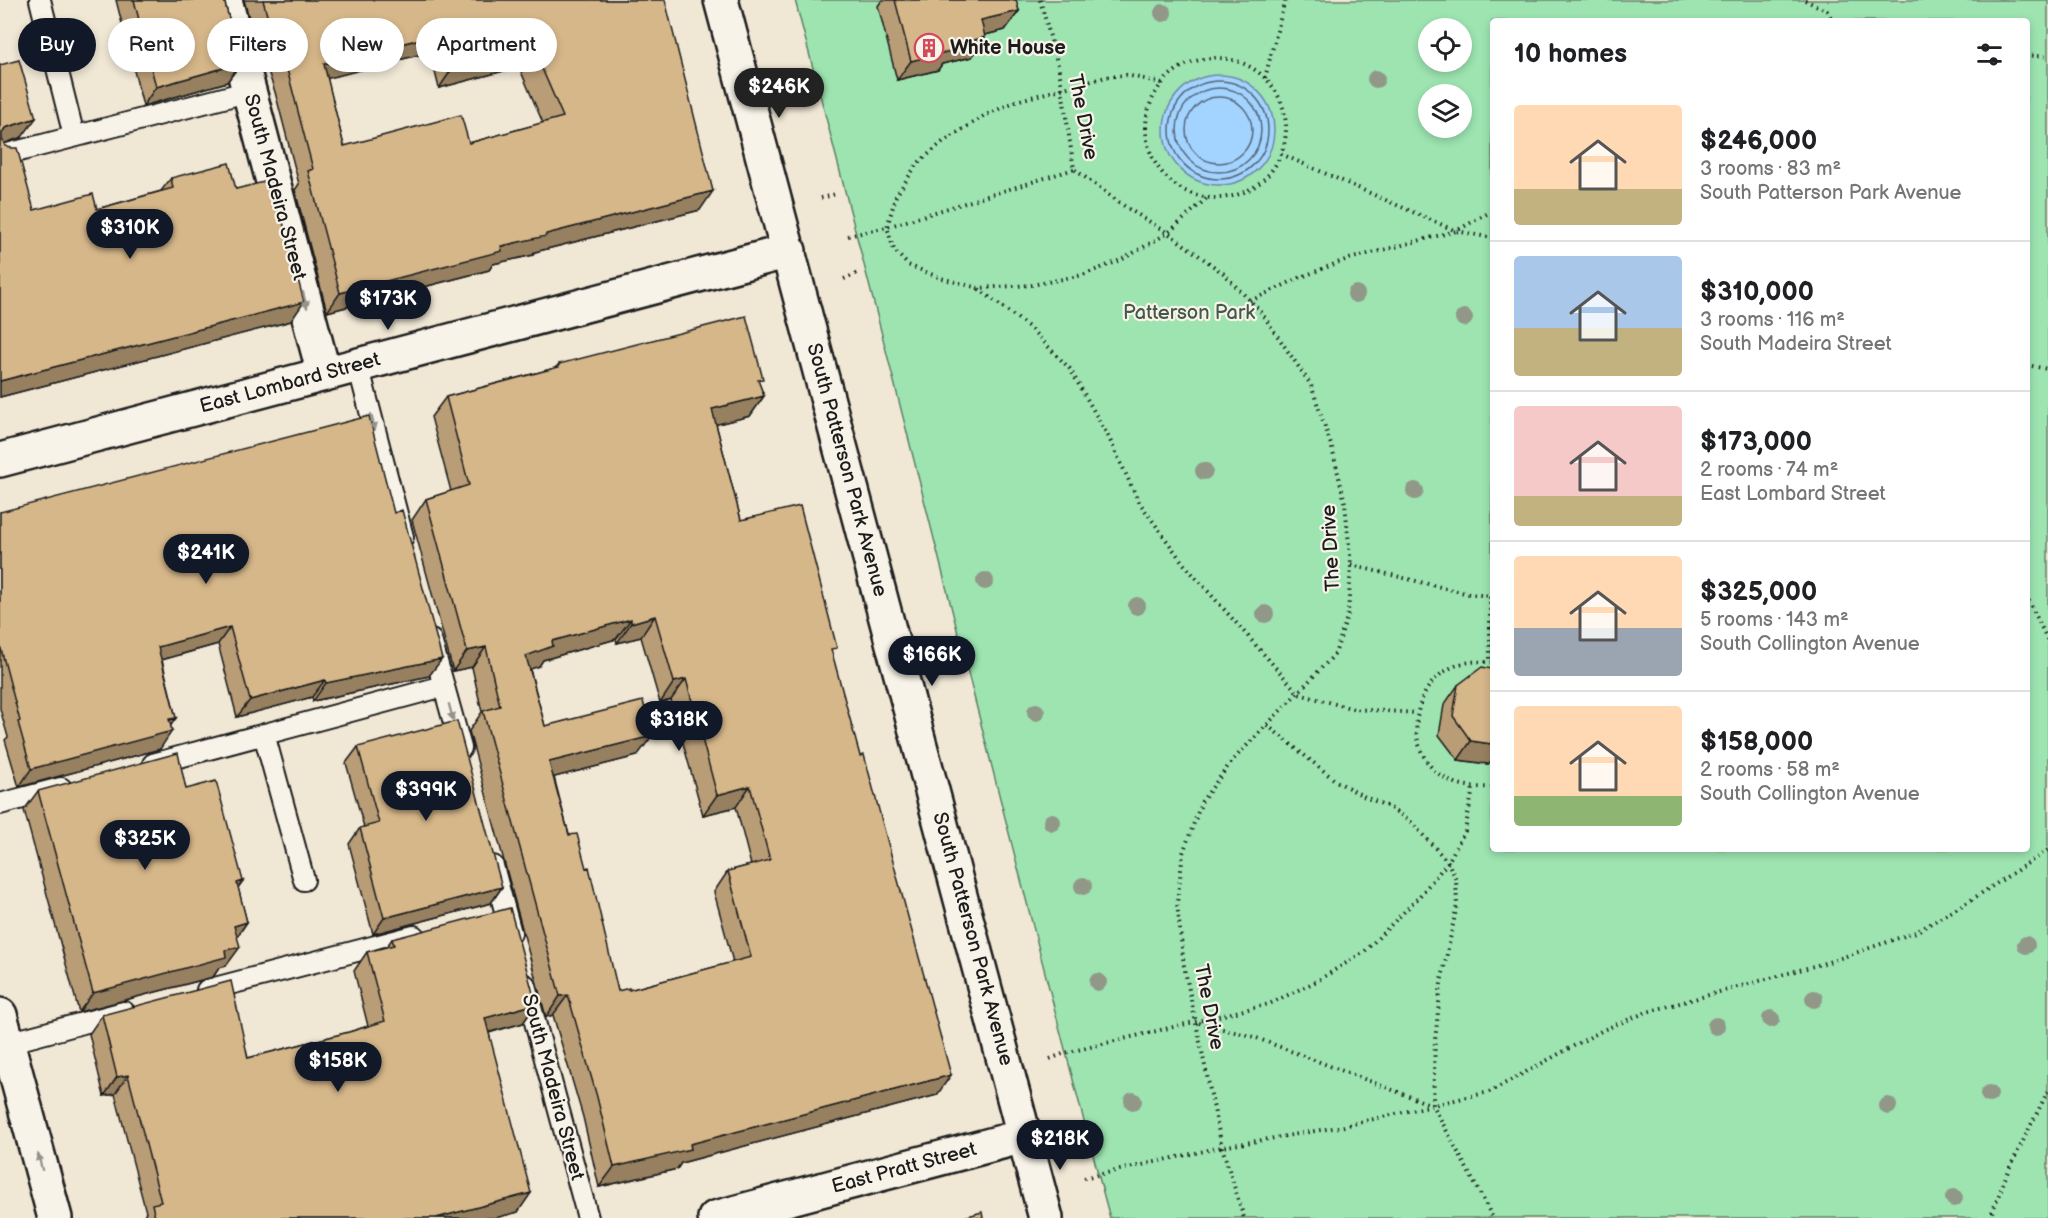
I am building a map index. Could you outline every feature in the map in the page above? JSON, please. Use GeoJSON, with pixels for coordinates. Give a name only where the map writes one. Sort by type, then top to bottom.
{"type":"FeatureCollection","features":[{"type":"Feature","properties":{"kind":"street","name":"South Madeira Street"},"geometry":{"type":"LineString","coordinates":[[225,0],[324,374]]}},
{"type":"Feature","properties":{"kind":"street","name":"South Patterson Park Avenue"},"geometry":{"type":"LineString","coordinates":[[721,0],[1046,1218]]}},
{"type":"Feature","properties":{"kind":"street","name":"East Lombard Street"},"geometry":{"type":"LineString","coordinates":[[0,460],[789,251]]}},
{"type":"Feature","properties":{"kind":"street"},"geometry":{"type":"LineString","coordinates":[[4,1029],[55,1218]]}},
{"type":"Feature","properties":{"kind":"street","name":"East Pratt Street"},"geometry":{"type":"LineString","coordinates":[[715,1218],[1024,1136]]}},
{"type":"Feature","properties":{"kind":"lane"},"geometry":{"type":"LineString","coordinates":[[40,0],[74,136]]}},
{"type":"Feature","properties":{"kind":"lane"},"geometry":{"type":"LineString","coordinates":[[0,156],[250,91]]}},
{"type":"Feature","properties":{"kind":"lane"},"geometry":{"type":"LineString","coordinates":[[358,365],[410,560]]}},
{"type":"Feature","properties":{"kind":"lane"},"geometry":{"type":"LineString","coordinates":[[425,617],[465,765]]}},
{"type":"Feature","properties":{"kind":"lane"},"geometry":{"type":"LineString","coordinates":[[139,767],[444,686]]}},
{"type":"Feature","properties":{"kind":"lane"},"geometry":{"type":"LineString","coordinates":[[264,734],[304,880]]}},
{"type":"Feature","properties":{"kind":"lane"},"geometry":{"type":"LineString","coordinates":[[0,804],[82,782]]}},
{"type":"Feature","properties":{"kind":"lane"},"geometry":{"type":"LineString","coordinates":[[487,844],[514,946]]}},
{"type":"Feature","properties":{"kind":"lane"},"geometry":{"type":"LineString","coordinates":[[482,918],[505,912]]}},
{"type":"Feature","properties":{"kind":"lane"},"geometry":{"type":"LineString","coordinates":[[194,994],[436,930]]}},
{"type":"Feature","properties":{"kind":"lane","name":"South Madeira Street"},"geometry":{"type":"LineString","coordinates":[[521,969],[588,1218]]}},
{"type":"Feature","properties":{"kind":"lane"},"geometry":{"type":"LineString","coordinates":[[4,1029],[147,1006]]}},
{"type":"Feature","properties":{"kind":"path","name":"The Drive"},"geometry":{"type":"LineString","coordinates":[[1040,0],[1059,69],[1074,169],[1223,273],[1261,312],[1311,386],[1332,448],[1345,503],[1351,565],[1348,614],[1335,654],[1299,694],[1232,761],[1202,801],[1183,853],[1177,903],[1184,966],[1222,1147],[1244,1218]]}},
{"type":"Feature","properties":{"kind":"path"},"geometry":{"type":"LineString","coordinates":[[1265,78],[1285,0]]}},
{"type":"Feature","properties":{"kind":"path"},"geometry":{"type":"LineString","coordinates":[[1805,0],[1827,11],[1831,18]]}},
{"type":"Feature","properties":{"kind":"path"},"geometry":{"type":"LineString","coordinates":[[2030,55],[2048,57]]}},
{"type":"Feature","properties":{"kind":"path"},"geometry":{"type":"LineString","coordinates":[[1216,57],[1236,60],[1255,69],[1265,78],[1280,99],[1286,120],[1286,137],[1281,154],[1272,170],[1259,183],[1244,192],[1227,197],[1208,197],[1191,193],[1175,184],[1162,172],[1152,157],[1147,140],[1146,120],[1152,100],[1162,83],[1178,69],[1196,61],[1216,57]]}},
{"type":"Feature","properties":{"kind":"path"},"geometry":{"type":"LineString","coordinates":[[1162,83],[1126,75],[1106,76],[1016,101],[994,111],[944,141],[917,164],[896,196],[887,227],[894,250],[908,265],[941,278],[978,288],[1032,285],[1083,274],[1120,260],[1168,233],[1208,197]]}},
{"type":"Feature","properties":{"kind":"path"},"geometry":{"type":"LineString","coordinates":[[1281,154],[1456,231],[1490,238]]}},
{"type":"Feature","properties":{"kind":"path"},"geometry":{"type":"LineString","coordinates":[[848,237],[1074,169]]}},
{"type":"Feature","properties":{"kind":"path"},"geometry":{"type":"LineString","coordinates":[[821,198],[836,194]]}},
{"type":"Feature","properties":{"kind":"path"},"geometry":{"type":"LineString","coordinates":[[1250,301],[1345,260],[1456,231],[1490,212]]}},
{"type":"Feature","properties":{"kind":"path"},"geometry":{"type":"LineString","coordinates":[[844,279],[858,273]]}},
{"type":"Feature","properties":{"kind":"path"},"geometry":{"type":"LineString","coordinates":[[978,288],[1030,328],[1070,369],[1107,436],[1139,502],[1183,563],[1299,694],[1354,709],[1417,713]]}},
{"type":"Feature","properties":{"kind":"path"},"geometry":{"type":"LineString","coordinates":[[2030,366],[2048,369]]}},
{"type":"Feature","properties":{"kind":"path"},"geometry":{"type":"LineString","coordinates":[[1351,565],[1469,594],[1490,597]]}},
{"type":"Feature","properties":{"kind":"path"},"geometry":{"type":"LineString","coordinates":[[2030,603],[2048,641]]}},
{"type":"Feature","properties":{"kind":"path"},"geometry":{"type":"LineString","coordinates":[[1490,662],[1465,663],[1443,673],[1426,690],[1417,713],[1416,734],[1423,753],[1435,771],[1452,783],[1473,788],[1490,786]]}},
{"type":"Feature","properties":{"kind":"path"},"geometry":{"type":"LineString","coordinates":[[1267,725],[1336,781],[1389,807],[1411,822],[1448,862],[1456,880],[1457,905],[1442,983],[1435,1041],[1433,1105],[1493,1218]]}},
{"type":"Feature","properties":{"kind":"path"},"geometry":{"type":"LineString","coordinates":[[1050,1059],[1065,1053],[1269,1004],[1317,981],[1364,952],[1417,899],[1448,862],[1465,831],[1473,788]]}},
{"type":"Feature","properties":{"kind":"path"},"geometry":{"type":"LineString","coordinates":[[1084,1178],[1222,1147],[1344,1126],[1490,1092],[1603,1030],[1647,1011],[1832,962],[1916,932],[1968,902],[2048,850]]}},
{"type":"Feature","properties":{"kind":"path"},"geometry":{"type":"LineString","coordinates":[[1196,1023],[1254,1037],[1433,1105]]}},
{"type":"Feature","properties":{"kind":"path"},"geometry":{"type":"LineString","coordinates":[[1990,1218],[2008,1171],[2048,1090]]}},
{"type":"Feature","properties":{"kind":"green space","name":"Patterson Park"},"geometry":{"type":"Polygon","coordinates":[[[795,0],[2048,0],[2048,1218],[1110,1218],[795,0]]]}},
{"type":"Feature","properties":{"kind":"water"},"geometry":{"type":"Polygon","coordinates":[[[1219,75],[1240,79],[1258,91],[1270,109],[1274,130],[1270,151],[1258,169],[1240,181],[1219,185],[1198,181],[1180,169],[1168,151],[1164,130],[1168,109],[1180,91],[1198,79],[1219,75]]]}},
{"type":"Feature","properties":{"kind":"building"},"geometry":{"type":"Polygon","coordinates":[[[134,0],[224,0],[229,18],[207,18],[207,72],[209,72],[156,87],[152,72],[195,72],[195,18],[139,18],[134,0]]]}},
{"type":"Feature","properties":{"kind":"building"},"geometry":{"type":"Polygon","coordinates":[[[263,0],[665,0],[713,191],[501,246],[502,251],[340,293],[308,171],[313,169],[288,73],[308,72],[308,18],[268,18],[263,0]],[[320,18],[320,72],[326,72],[344,146],[461,115],[469,143],[563,117],[543,72],[557,72],[557,18],[416,18],[416,40],[404,43],[404,18],[320,18]]]}},
{"type":"Feature","properties":{"kind":"building","name":"White House"},"geometry":{"type":"Polygon","coordinates":[[[895,0],[1016,0],[1019,11],[981,20],[985,37],[950,47],[951,51],[911,61],[895,0]]]}},
{"type":"Feature","properties":{"kind":"building"},"geometry":{"type":"Polygon","coordinates":[[[18,60],[18,72],[23,72],[36,118],[5,128],[2,133],[5,146],[17,148],[34,210],[93,194],[97,209],[173,188],[171,178],[229,163],[236,189],[272,180],[304,302],[0,381],[0,65],[18,60]]]}},
{"type":"Feature","properties":{"kind":"building"},"geometry":{"type":"Polygon","coordinates":[[[746,316],[763,379],[758,380],[764,396],[712,409],[741,520],[800,506],[837,648],[831,649],[860,756],[864,755],[951,1075],[690,1144],[691,1149],[614,1167],[568,995],[560,996],[483,711],[500,706],[486,647],[467,651],[426,499],[469,485],[446,397],[559,367],[559,364],[746,316]],[[655,616],[631,623],[631,619],[552,641],[553,646],[526,656],[545,726],[643,701],[652,736],[549,762],[569,835],[577,834],[586,868],[589,867],[618,991],[751,957],[728,871],[770,860],[750,786],[717,795],[686,679],[674,682],[655,616]]]}},
{"type":"Feature","properties":{"kind":"building"},"geometry":{"type":"Polygon","coordinates":[[[369,416],[394,513],[402,510],[442,659],[326,683],[325,680],[250,700],[230,627],[158,647],[176,718],[169,719],[172,731],[31,769],[0,645],[0,512],[369,416]]]}},
{"type":"Feature","properties":{"kind":"building"},"geometry":{"type":"Polygon","coordinates":[[[1482,667],[1490,669],[1490,744],[1471,741],[1453,716],[1458,685],[1482,667]]]}},
{"type":"Feature","properties":{"kind":"building"},"geometry":{"type":"Polygon","coordinates":[[[457,721],[502,887],[384,918],[360,828],[379,823],[358,747],[457,721]]]}},
{"type":"Feature","properties":{"kind":"building"},"geometry":{"type":"Polygon","coordinates":[[[178,753],[186,789],[216,781],[243,881],[237,883],[247,922],[234,926],[240,947],[225,950],[226,957],[93,993],[38,791],[178,753]]]}},
{"type":"Feature","properties":{"kind":"building"},"geometry":{"type":"Polygon","coordinates":[[[510,908],[536,1004],[485,1018],[531,1193],[436,1218],[155,1218],[152,1204],[161,1202],[128,1075],[117,1077],[102,1015],[231,981],[248,1058],[349,1032],[385,1021],[367,952],[394,945],[392,939],[510,908]]]}},
{"type":"Feature","properties":{"kind":"building"},"geometry":{"type":"Polygon","coordinates":[[[982,1212],[983,1218],[961,1218],[982,1212]]]}},
{"type":"Feature","properties":{"kind":"place","name":"White House"},"geometry":{"type":"Point","coordinates":[929,48]}}]}
